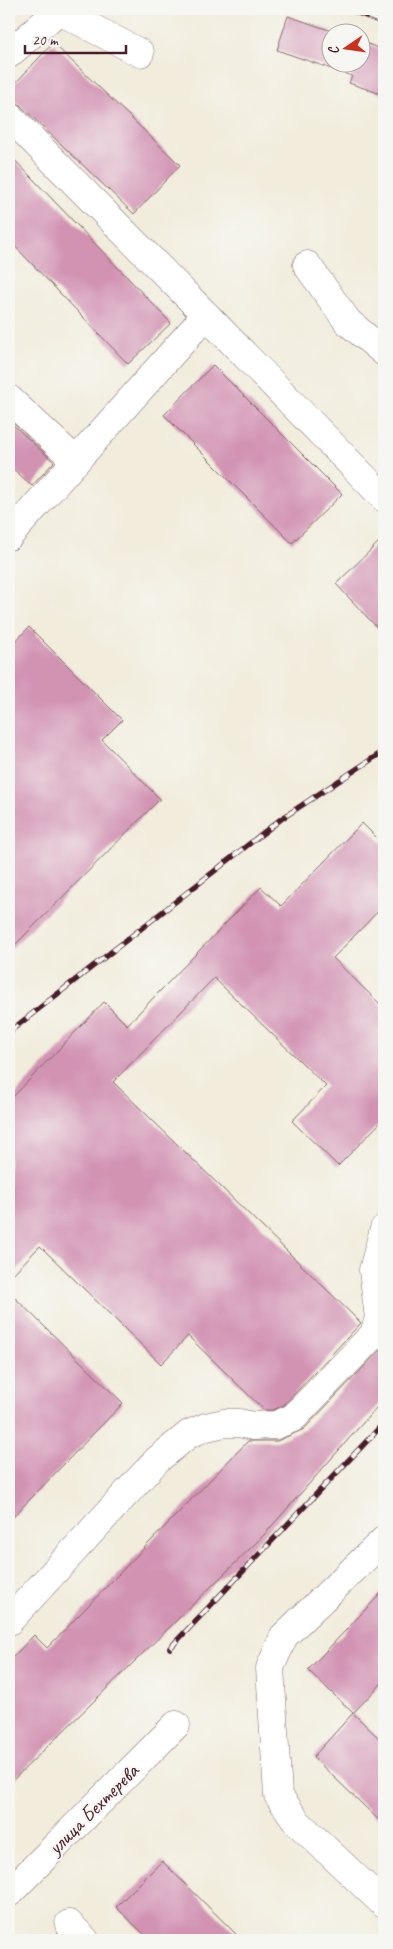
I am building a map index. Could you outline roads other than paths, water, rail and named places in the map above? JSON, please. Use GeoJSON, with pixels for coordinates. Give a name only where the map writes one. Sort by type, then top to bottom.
{"type":"FeatureCollection","features":[{"type":"Feature","properties":{"kind":"street"},"geometry":{"type":"LineString","coordinates":[[9,54],[57,9],[140,53]]}},
{"type":"Feature","properties":{"kind":"street"},"geometry":{"type":"LineString","coordinates":[[9,116],[384,498]]}},
{"type":"Feature","properties":{"kind":"street"},"geometry":{"type":"LineString","coordinates":[[307,265],[348,322],[384,352]]}},
{"type":"Feature","properties":{"kind":"street"},"geometry":{"type":"LineString","coordinates":[[9,536],[206,315]]}},
{"type":"Feature","properties":{"kind":"street"},"geometry":{"type":"LineString","coordinates":[[9,399],[76,461]]}},
{"type":"Feature","properties":{"kind":"street"},"geometry":{"type":"LineString","coordinates":[[9,1621],[157,1460],[189,1434],[206,1427],[224,1423],[239,1423],[253,1426],[276,1425],[293,1418],[374,1334],[379,1318],[373,1270],[384,1229]]}},
{"type":"Feature","properties":{"kind":"street"},"geometry":{"type":"LineString","coordinates":[[384,1540],[284,1636],[270,1668],[278,1794],[298,1823],[384,1904]]}},
{"type":"Feature","properties":{"kind":"street","name":"улица Бехтерева"},"geometry":{"type":"LineString","coordinates":[[9,1892],[176,1725]]}},
{"type":"Feature","properties":{"kind":"railway"},"geometry":{"type":"LineString","coordinates":[[348,9],[384,23]]}},
{"type":"Feature","properties":{"kind":"railway"},"geometry":{"type":"LineString","coordinates":[[9,1032],[281,819],[384,751]]}},
{"type":"Feature","properties":{"kind":"railway"},"geometry":{"type":"LineString","coordinates":[[170,1648],[384,1423]]}}]}
